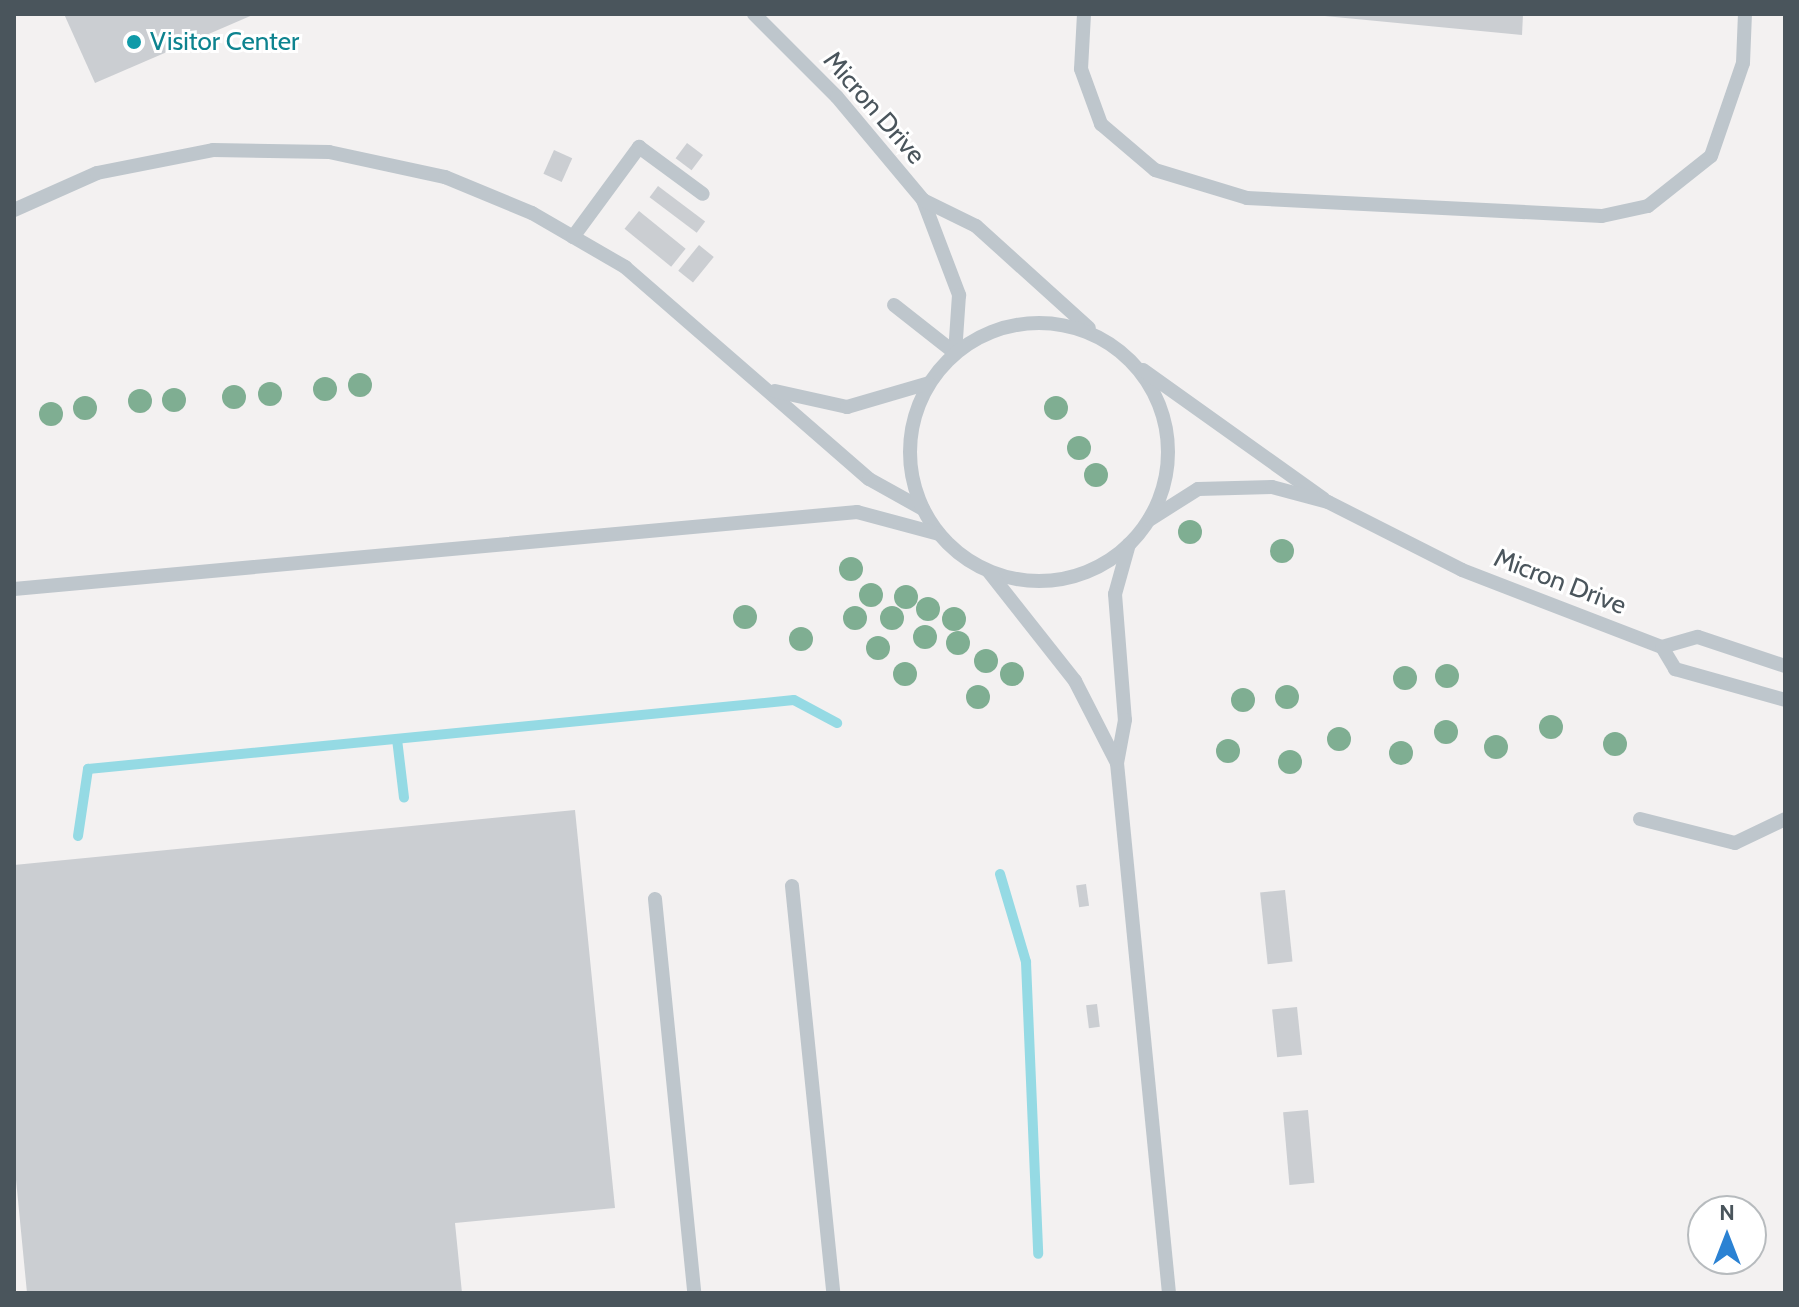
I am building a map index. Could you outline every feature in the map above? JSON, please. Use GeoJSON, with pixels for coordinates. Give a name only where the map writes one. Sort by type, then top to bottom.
{"type":"FeatureCollection","features":[{"type":"Feature","properties":{"kind":"lane","name":"Micron Drive"},"geometry":{"type":"LineString","coordinates":[[754,14],[837,97],[923,200],[959,295],[955,353]]}},
{"type":"Feature","properties":{"kind":"lane"},"geometry":{"type":"LineString","coordinates":[[1084,14],[1081,69],[1101,124],[1155,170],[1247,198],[1602,216],[1648,206],[1711,156],[1743,63],[1745,14]]}},
{"type":"Feature","properties":{"kind":"lane"},"geometry":{"type":"LineString","coordinates":[[573,237],[639,147],[703,194]]}},
{"type":"Feature","properties":{"kind":"lane"},"geometry":{"type":"LineString","coordinates":[[14,210],[111,170],[271,148],[389,162],[445,177],[573,237],[625,267],[773,391],[869,479],[923,509]]}},
{"type":"Feature","properties":{"kind":"lane","name":"Micron Drive"},"geometry":{"type":"LineString","coordinates":[[923,200],[976,226],[1105,340]]}},
{"type":"Feature","properties":{"kind":"lane"},"geometry":{"type":"LineString","coordinates":[[894,305],[955,353]]}},
{"type":"Feature","properties":{"kind":"lane"},"geometry":{"type":"LineString","coordinates":[[1117,763],[1067,670],[987,570],[939,534],[923,509],[909,459],[929,383],[955,353],[997,330],[1044,323],[1105,340],[1130,360],[1151,388],[1166,432],[1163,489],[1148,520],[1129,544],[1115,594],[1125,720],[1117,763],[1169,1293]]}},
{"type":"Feature","properties":{"kind":"lane","name":"Micron Drive"},"geometry":{"type":"LineString","coordinates":[[1130,360],[1328,502],[1462,570],[1662,647]]}},
{"type":"Feature","properties":{"kind":"lane"},"geometry":{"type":"LineString","coordinates":[[773,391],[847,407],[929,383]]}},
{"type":"Feature","properties":{"kind":"lane","name":"Micron Drive"},"geometry":{"type":"LineString","coordinates":[[1148,520],[1198,489],[1233,483],[1328,502]]}},
{"type":"Feature","properties":{"kind":"lane"},"geometry":{"type":"LineString","coordinates":[[14,589],[857,512],[939,534]]}},
{"type":"Feature","properties":{"kind":"lane"},"geometry":{"type":"LineString","coordinates":[[987,570],[1062,578],[1129,544]]}},
{"type":"Feature","properties":{"kind":"lane"},"geometry":{"type":"LineString","coordinates":[[1785,666],[1698,637],[1662,647],[1675,669],[1785,700]]}},
{"type":"Feature","properties":{"kind":"lane"},"geometry":{"type":"LineString","coordinates":[[1640,819],[1735,843],[1785,819]]}},
{"type":"Feature","properties":{"kind":"lane"},"geometry":{"type":"LineString","coordinates":[[792,886],[833,1293]]}},
{"type":"Feature","properties":{"kind":"lane"},"geometry":{"type":"LineString","coordinates":[[655,899],[694,1293]]}},
{"type":"Feature","properties":{"kind":"building","name":"Visitor Center"},"geometry":{"type":"Polygon","coordinates":[[[64,14],[255,14],[95,83],[64,14]]]}},
{"type":"Feature","properties":{"kind":"building"},"geometry":{"type":"Polygon","coordinates":[[[1304,14],[1523,14],[1522,35],[1304,14]]]}},
{"type":"Feature","properties":{"kind":"building"},"geometry":{"type":"Polygon","coordinates":[[[687,143],[703,155],[692,170],[676,158],[687,143]]]}},
{"type":"Feature","properties":{"kind":"building"},"geometry":{"type":"Polygon","coordinates":[[[554,150],[572,158],[562,182],[543,174],[554,150]]]}},
{"type":"Feature","properties":{"kind":"building"},"geometry":{"type":"Polygon","coordinates":[[[658,186],[705,222],[697,233],[650,197],[658,186]]]}},
{"type":"Feature","properties":{"kind":"building"},"geometry":{"type":"Polygon","coordinates":[[[639,211],[686,249],[671,267],[625,229],[639,211]]]}},
{"type":"Feature","properties":{"kind":"building"},"geometry":{"type":"Polygon","coordinates":[[[699,245],[714,257],[693,283],[678,271],[699,245]]]}},
{"type":"Feature","properties":{"kind":"building"},"geometry":{"type":"Polygon","coordinates":[[[575,810],[615,1208],[455,1223],[462,1293],[27,1293],[14,1159],[14,865],[575,810]]]}},
{"type":"Feature","properties":{"kind":"building"},"geometry":{"type":"Polygon","coordinates":[[[1086,884],[1089,906],[1079,907],[1076,885],[1086,884]]]}},
{"type":"Feature","properties":{"kind":"building"},"geometry":{"type":"Polygon","coordinates":[[[1285,890],[1293,962],[1268,964],[1260,893],[1285,890]]]}},
{"type":"Feature","properties":{"kind":"building"},"geometry":{"type":"Polygon","coordinates":[[[1097,1004],[1100,1027],[1089,1028],[1086,1005],[1097,1004]]]}},
{"type":"Feature","properties":{"kind":"building"},"geometry":{"type":"Polygon","coordinates":[[[1297,1007],[1302,1055],[1277,1057],[1272,1010],[1297,1007]]]}},
{"type":"Feature","properties":{"kind":"building"},"geometry":{"type":"Polygon","coordinates":[[[1308,1110],[1314,1183],[1289,1185],[1283,1112],[1308,1110]]]}},
{"type":"Feature","properties":{"kind":"waterway"},"geometry":{"type":"LineString","coordinates":[[78,836],[88,769],[794,700],[837,723]]}},
{"type":"Feature","properties":{"kind":"waterway"},"geometry":{"type":"LineString","coordinates":[[397,739],[404,798]]}},
{"type":"Feature","properties":{"kind":"waterway"},"geometry":{"type":"LineString","coordinates":[[1000,874],[1026,962],[1038,1254]]}},
{"type":"Feature","properties":{"kind":"place","name":"Visitor Center"},"geometry":{"type":"Point","coordinates":[134,42]}}]}
